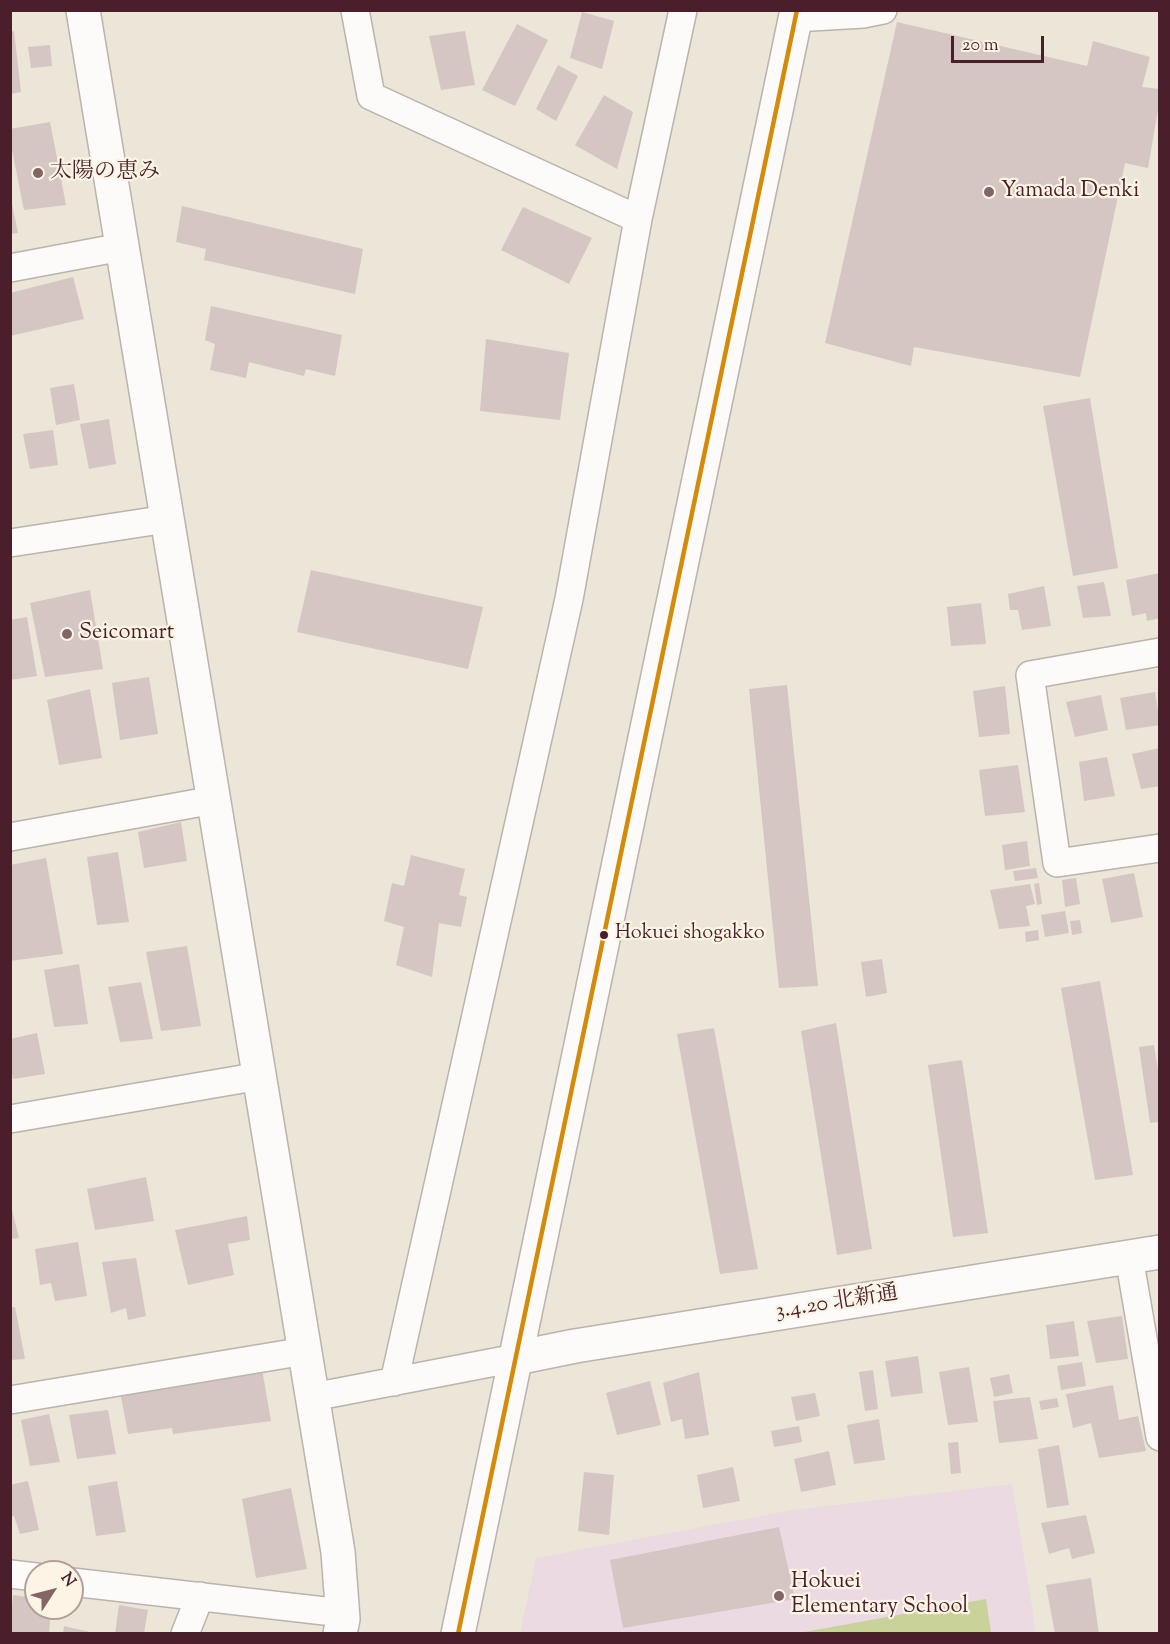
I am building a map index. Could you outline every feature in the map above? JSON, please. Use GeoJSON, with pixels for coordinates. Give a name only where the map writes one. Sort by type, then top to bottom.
{"type":"FeatureCollection","features":[{"type":"Feature","properties":{"kind":"main road"},"geometry":{"type":"LineString","coordinates":[[83,10],[338,1552],[341,1623]]}},
{"type":"Feature","properties":{"kind":"main road"},"geometry":{"type":"LineString","coordinates":[[458,1634],[796,14]]}},
{"type":"Feature","properties":{"kind":"main road","name":"3.4.20 北新通"},"geometry":{"type":"LineString","coordinates":[[516,1358],[587,1344],[1144,1255]]}},
{"type":"Feature","properties":{"kind":"street"},"geometry":{"type":"LineString","coordinates":[[355,10],[371,96],[638,219]]}},
{"type":"Feature","properties":{"kind":"street"},"geometry":{"type":"LineString","coordinates":[[394,1382],[568,599],[638,219],[683,10]]}},
{"type":"Feature","properties":{"kind":"street"},"geometry":{"type":"LineString","coordinates":[[796,14],[863,14],[883,10]]}},
{"type":"Feature","properties":{"kind":"street"},"geometry":{"type":"LineString","coordinates":[[10,268],[122,247]]}},
{"type":"Feature","properties":{"kind":"street"},"geometry":{"type":"LineString","coordinates":[[10,543],[167,519]]}},
{"type":"Feature","properties":{"kind":"street"},"geometry":{"type":"LineString","coordinates":[[1160,652],[1030,675],[1057,862],[1160,848]]}},
{"type":"Feature","properties":{"kind":"street"},"geometry":{"type":"LineString","coordinates":[[10,837],[214,800]]}},
{"type":"Feature","properties":{"kind":"street"},"geometry":{"type":"LineString","coordinates":[[10,1119],[260,1076]]}},
{"type":"Feature","properties":{"kind":"street"},"geometry":{"type":"LineString","coordinates":[[1144,1255],[1160,1437]]}},
{"type":"Feature","properties":{"kind":"street"},"geometry":{"type":"LineString","coordinates":[[10,1400],[305,1351]]}},
{"type":"Feature","properties":{"kind":"street"},"geometry":{"type":"LineString","coordinates":[[313,1398],[516,1358]]}},
{"type":"Feature","properties":{"kind":"street"},"geometry":{"type":"LineString","coordinates":[[84,1582],[200,1596],[341,1623]]}},
{"type":"Feature","properties":{"kind":"street"},"geometry":{"type":"LineString","coordinates":[[185,1634],[200,1596]]}},
{"type":"Feature","properties":{"kind":"shaded area","name":"Hokuei Elementary School"},"geometry":{"type":"Polygon","coordinates":[[[1012,1484],[1036,1633],[520,1634],[536,1558],[793,1510],[1012,1484]]]}},
{"type":"Feature","properties":{"kind":"green space"},"geometry":{"type":"Polygon","coordinates":[[[986,1599],[991,1633],[799,1633],[986,1599]]]}},
{"type":"Feature","properties":{"kind":"building"},"geometry":{"type":"Polygon","coordinates":[[[582,12],[614,21],[602,69],[570,58],[582,12]]]}},
{"type":"Feature","properties":{"kind":"building"},"geometry":{"type":"Polygon","coordinates":[[[897,22],[1087,66],[1093,41],[1150,57],[1142,87],[1160,89],[1160,98],[1148,168],[1125,163],[1080,377],[914,347],[911,366],[825,343],[897,22]]]}},
{"type":"Feature","properties":{"kind":"building"},"geometry":{"type":"Polygon","coordinates":[[[517,24],[548,40],[515,106],[482,90],[517,24]]]}},
{"type":"Feature","properties":{"kind":"building"},"geometry":{"type":"Polygon","coordinates":[[[14,31],[21,92],[10,94],[10,32],[14,31]]]}},
{"type":"Feature","properties":{"kind":"building"},"geometry":{"type":"Polygon","coordinates":[[[465,31],[475,85],[441,90],[429,36],[465,31]]]}},
{"type":"Feature","properties":{"kind":"building"},"geometry":{"type":"Polygon","coordinates":[[[50,45],[52,66],[31,68],[28,47],[50,45]]]}},
{"type":"Feature","properties":{"kind":"building"},"geometry":{"type":"Polygon","coordinates":[[[558,65],[578,76],[556,121],[536,109],[558,65]]]}},
{"type":"Feature","properties":{"kind":"building"},"geometry":{"type":"Polygon","coordinates":[[[604,95],[633,112],[617,169],[575,145],[604,95]]]}},
{"type":"Feature","properties":{"kind":"building","name":"太陽の恵み"},"geometry":{"type":"Polygon","coordinates":[[[50,122],[66,205],[24,210],[10,140],[10,129],[50,122]]]}},
{"type":"Feature","properties":{"kind":"building"},"geometry":{"type":"Polygon","coordinates":[[[10,194],[18,233],[10,234],[10,194]]]}},
{"type":"Feature","properties":{"kind":"building"},"geometry":{"type":"Polygon","coordinates":[[[182,206],[363,249],[355,294],[204,260],[206,249],[176,242],[182,206]]]}},
{"type":"Feature","properties":{"kind":"building"},"geometry":{"type":"Polygon","coordinates":[[[523,207],[592,238],[569,284],[501,250],[523,207]]]}},
{"type":"Feature","properties":{"kind":"building"},"geometry":{"type":"Polygon","coordinates":[[[73,277],[84,319],[10,336],[10,293],[73,277]]]}},
{"type":"Feature","properties":{"kind":"building"},"geometry":{"type":"Polygon","coordinates":[[[211,306],[342,335],[335,376],[306,369],[304,376],[249,362],[246,378],[210,370],[215,344],[205,340],[211,306]]]}},
{"type":"Feature","properties":{"kind":"building"},"geometry":{"type":"Polygon","coordinates":[[[486,339],[569,353],[560,420],[480,411],[486,339]]]}},
{"type":"Feature","properties":{"kind":"building"},"geometry":{"type":"Polygon","coordinates":[[[74,384],[80,420],[56,425],[50,388],[74,384]]]}},
{"type":"Feature","properties":{"kind":"building"},"geometry":{"type":"Polygon","coordinates":[[[1090,398],[1118,568],[1073,576],[1043,406],[1090,398]]]}},
{"type":"Feature","properties":{"kind":"building"},"geometry":{"type":"Polygon","coordinates":[[[109,419],[116,464],[89,469],[80,424],[109,419]]]}},
{"type":"Feature","properties":{"kind":"building"},"geometry":{"type":"Polygon","coordinates":[[[53,430],[58,465],[30,469],[23,434],[53,430]]]}},
{"type":"Feature","properties":{"kind":"building"},"geometry":{"type":"Polygon","coordinates":[[[311,570],[483,607],[468,669],[297,632],[311,570]]]}},
{"type":"Feature","properties":{"kind":"building"},"geometry":{"type":"Polygon","coordinates":[[[1160,573],[1160,618],[1147,621],[1146,613],[1132,616],[1126,580],[1160,573]]]}},
{"type":"Feature","properties":{"kind":"building"},"geometry":{"type":"Polygon","coordinates":[[[1104,582],[1111,616],[1083,618],[1077,586],[1104,582]]]}},
{"type":"Feature","properties":{"kind":"building"},"geometry":{"type":"Polygon","coordinates":[[[1044,586],[1051,626],[1022,630],[1018,610],[1010,610],[1008,594],[1044,586]]]}},
{"type":"Feature","properties":{"kind":"building"},"geometry":{"type":"Polygon","coordinates":[[[90,590],[103,669],[45,677],[30,603],[90,590]]]}},
{"type":"Feature","properties":{"kind":"building"},"geometry":{"type":"Polygon","coordinates":[[[981,603],[986,644],[951,646],[947,607],[981,603]]]}},
{"type":"Feature","properties":{"kind":"building"},"geometry":{"type":"Polygon","coordinates":[[[27,617],[37,676],[10,680],[10,620],[27,617]]]}},
{"type":"Feature","properties":{"kind":"building"},"geometry":{"type":"Polygon","coordinates":[[[149,677],[158,734],[120,740],[112,683],[149,677]]]}},
{"type":"Feature","properties":{"kind":"building"},"geometry":{"type":"Polygon","coordinates":[[[787,685],[818,986],[779,988],[749,689],[787,685]]]}},
{"type":"Feature","properties":{"kind":"building"},"geometry":{"type":"Polygon","coordinates":[[[1005,686],[1010,734],[979,737],[973,691],[1005,686]]]}},
{"type":"Feature","properties":{"kind":"building"},"geometry":{"type":"Polygon","coordinates":[[[90,689],[102,758],[59,765],[47,700],[90,689]]]}},
{"type":"Feature","properties":{"kind":"building"},"geometry":{"type":"Polygon","coordinates":[[[1155,692],[1160,725],[1126,730],[1120,698],[1155,692]]]}},
{"type":"Feature","properties":{"kind":"building"},"geometry":{"type":"Polygon","coordinates":[[[1101,695],[1108,730],[1075,737],[1066,702],[1101,695]]]}},
{"type":"Feature","properties":{"kind":"building"},"geometry":{"type":"Polygon","coordinates":[[[1160,748],[1160,786],[1141,789],[1132,754],[1160,748]]]}},
{"type":"Feature","properties":{"kind":"building"},"geometry":{"type":"Polygon","coordinates":[[[1107,757],[1115,796],[1084,801],[1079,762],[1107,757]]]}},
{"type":"Feature","properties":{"kind":"building"},"geometry":{"type":"Polygon","coordinates":[[[1018,765],[1025,812],[985,816],[979,770],[1018,765]]]}},
{"type":"Feature","properties":{"kind":"building"},"geometry":{"type":"Polygon","coordinates":[[[181,822],[187,861],[144,868],[138,832],[181,822]]]}},
{"type":"Feature","properties":{"kind":"building"},"geometry":{"type":"Polygon","coordinates":[[[1027,841],[1030,866],[1005,870],[1002,845],[1027,841]]]}},
{"type":"Feature","properties":{"kind":"building"},"geometry":{"type":"Polygon","coordinates":[[[118,852],[129,922],[97,925],[87,857],[118,852]]]}},
{"type":"Feature","properties":{"kind":"building"},"geometry":{"type":"Polygon","coordinates":[[[411,855],[465,869],[459,895],[467,897],[461,927],[439,923],[432,977],[396,965],[404,927],[384,921],[392,883],[404,886],[411,855]]]}},
{"type":"Feature","properties":{"kind":"building"},"geometry":{"type":"Polygon","coordinates":[[[46,858],[63,954],[10,961],[10,865],[46,858]]]}},
{"type":"Feature","properties":{"kind":"building"},"geometry":{"type":"Polygon","coordinates":[[[1036,868],[1038,878],[1015,881],[1013,871],[1036,868]]]}},
{"type":"Feature","properties":{"kind":"building"},"geometry":{"type":"Polygon","coordinates":[[[1134,873],[1143,917],[1111,923],[1102,879],[1134,873]]]}},
{"type":"Feature","properties":{"kind":"building"},"geometry":{"type":"Polygon","coordinates":[[[1076,878],[1080,904],[1065,907],[1062,880],[1076,878]]]}},
{"type":"Feature","properties":{"kind":"building"},"geometry":{"type":"Polygon","coordinates":[[[1039,883],[1042,904],[1037,905],[1034,884],[1039,883]]]}},
{"type":"Feature","properties":{"kind":"building"},"geometry":{"type":"Polygon","coordinates":[[[1030,884],[1035,904],[1026,906],[1030,926],[999,929],[990,890],[1030,884]]]}},
{"type":"Feature","properties":{"kind":"building"},"geometry":{"type":"Polygon","coordinates":[[[1065,911],[1069,933],[1045,937],[1041,915],[1065,911]]]}},
{"type":"Feature","properties":{"kind":"building"},"geometry":{"type":"Polygon","coordinates":[[[1080,920],[1082,933],[1072,935],[1070,921],[1080,920]]]}},
{"type":"Feature","properties":{"kind":"building"},"geometry":{"type":"Polygon","coordinates":[[[1038,930],[1039,940],[1026,942],[1025,932],[1038,930]]]}},
{"type":"Feature","properties":{"kind":"building"},"geometry":{"type":"Polygon","coordinates":[[[187,946],[201,1026],[161,1031],[146,952],[187,946]]]}},
{"type":"Feature","properties":{"kind":"building"},"geometry":{"type":"Polygon","coordinates":[[[882,959],[887,993],[866,997],[861,962],[882,959]]]}},
{"type":"Feature","properties":{"kind":"building"},"geometry":{"type":"Polygon","coordinates":[[[79,964],[88,1024],[54,1027],[44,970],[79,964]]]}},
{"type":"Feature","properties":{"kind":"building"},"geometry":{"type":"Polygon","coordinates":[[[1100,981],[1133,1175],[1095,1180],[1061,988],[1100,981]]]}},
{"type":"Feature","properties":{"kind":"building"},"geometry":{"type":"Polygon","coordinates":[[[141,982],[153,1039],[120,1042],[108,987],[141,982]]]}},
{"type":"Feature","properties":{"kind":"building"},"geometry":{"type":"Polygon","coordinates":[[[836,1023],[872,1249],[837,1255],[801,1031],[836,1023]]]}},
{"type":"Feature","properties":{"kind":"building"},"geometry":{"type":"Polygon","coordinates":[[[714,1028],[758,1269],[720,1274],[677,1034],[714,1028]]]}},
{"type":"Feature","properties":{"kind":"building"},"geometry":{"type":"Polygon","coordinates":[[[37,1033],[45,1074],[13,1079],[10,1039],[37,1033]]]}},
{"type":"Feature","properties":{"kind":"building"},"geometry":{"type":"Polygon","coordinates":[[[1154,1045],[1160,1083],[1160,1122],[1150,1123],[1139,1047],[1154,1045]]]}},
{"type":"Feature","properties":{"kind":"building"},"geometry":{"type":"Polygon","coordinates":[[[962,1060],[988,1233],[953,1237],[928,1065],[962,1060]]]}},
{"type":"Feature","properties":{"kind":"building"},"geometry":{"type":"Polygon","coordinates":[[[146,1177],[154,1221],[95,1230],[87,1189],[146,1177]]]}},
{"type":"Feature","properties":{"kind":"building"},"geometry":{"type":"Polygon","coordinates":[[[10,1202],[19,1238],[10,1239],[10,1202]]]}},
{"type":"Feature","properties":{"kind":"building"},"geometry":{"type":"Polygon","coordinates":[[[247,1216],[250,1240],[228,1244],[234,1275],[188,1285],[175,1230],[247,1216]]]}},
{"type":"Feature","properties":{"kind":"building"},"geometry":{"type":"Polygon","coordinates":[[[78,1242],[87,1296],[55,1301],[51,1283],[40,1285],[35,1249],[78,1242]]]}},
{"type":"Feature","properties":{"kind":"building"},"geometry":{"type":"Polygon","coordinates":[[[136,1258],[146,1316],[128,1320],[126,1308],[111,1313],[102,1262],[136,1258]]]}},
{"type":"Feature","properties":{"kind":"building"},"geometry":{"type":"Polygon","coordinates":[[[15,1307],[25,1359],[10,1360],[10,1308],[15,1307]]]}},
{"type":"Feature","properties":{"kind":"building"},"geometry":{"type":"Polygon","coordinates":[[[1122,1316],[1128,1359],[1096,1363],[1087,1321],[1122,1316]]]}},
{"type":"Feature","properties":{"kind":"building"},"geometry":{"type":"Polygon","coordinates":[[[1074,1321],[1079,1356],[1050,1359],[1046,1325],[1074,1321]]]}},
{"type":"Feature","properties":{"kind":"building"},"geometry":{"type":"Polygon","coordinates":[[[918,1356],[923,1393],[891,1397],[885,1361],[918,1356]]]}},
{"type":"Feature","properties":{"kind":"building"},"geometry":{"type":"Polygon","coordinates":[[[1082,1362],[1086,1386],[1061,1390],[1057,1366],[1082,1362]]]}},
{"type":"Feature","properties":{"kind":"building"},"geometry":{"type":"Polygon","coordinates":[[[969,1367],[978,1422],[948,1425],[939,1372],[969,1367]]]}},
{"type":"Feature","properties":{"kind":"building"},"geometry":{"type":"Polygon","coordinates":[[[262,1369],[271,1421],[173,1434],[172,1428],[128,1434],[120,1391],[262,1369]]]}},
{"type":"Feature","properties":{"kind":"building"},"geometry":{"type":"Polygon","coordinates":[[[873,1370],[878,1409],[865,1411],[859,1372],[873,1370]]]}},
{"type":"Feature","properties":{"kind":"building"},"geometry":{"type":"Polygon","coordinates":[[[699,1372],[709,1435],[685,1439],[682,1419],[671,1422],[663,1383],[699,1372]]]}},
{"type":"Feature","properties":{"kind":"building"},"geometry":{"type":"Polygon","coordinates":[[[1009,1374],[1013,1393],[994,1397],[990,1378],[1009,1374]]]}},
{"type":"Feature","properties":{"kind":"building"},"geometry":{"type":"Polygon","coordinates":[[[650,1381],[661,1425],[617,1435],[606,1393],[650,1381]]]}},
{"type":"Feature","properties":{"kind":"building"},"geometry":{"type":"Polygon","coordinates":[[[1113,1385],[1119,1420],[1138,1416],[1146,1451],[1099,1458],[1091,1423],[1073,1428],[1066,1394],[1113,1385]]]}},
{"type":"Feature","properties":{"kind":"building"},"geometry":{"type":"Polygon","coordinates":[[[815,1393],[820,1416],[796,1421],[791,1397],[815,1393]]]}},
{"type":"Feature","properties":{"kind":"building"},"geometry":{"type":"Polygon","coordinates":[[[1030,1397],[1038,1439],[999,1443],[993,1401],[1030,1397]]]}},
{"type":"Feature","properties":{"kind":"building"},"geometry":{"type":"Polygon","coordinates":[[[1057,1398],[1059,1407],[1041,1410],[1039,1401],[1057,1398]]]}},
{"type":"Feature","properties":{"kind":"building"},"geometry":{"type":"Polygon","coordinates":[[[108,1410],[116,1454],[77,1459],[69,1415],[108,1410]]]}},
{"type":"Feature","properties":{"kind":"building"},"geometry":{"type":"Polygon","coordinates":[[[49,1414],[60,1462],[30,1466],[21,1420],[49,1414]]]}},
{"type":"Feature","properties":{"kind":"building"},"geometry":{"type":"Polygon","coordinates":[[[879,1419],[885,1460],[854,1464],[847,1425],[879,1419]]]}},
{"type":"Feature","properties":{"kind":"building"},"geometry":{"type":"Polygon","coordinates":[[[799,1426],[802,1442],[774,1447],[771,1431],[799,1426]]]}},
{"type":"Feature","properties":{"kind":"building"},"geometry":{"type":"Polygon","coordinates":[[[958,1442],[961,1473],[951,1474],[948,1443],[958,1442]]]}},
{"type":"Feature","properties":{"kind":"building"},"geometry":{"type":"Polygon","coordinates":[[[1059,1445],[1069,1505],[1047,1508],[1038,1449],[1059,1445]]]}},
{"type":"Feature","properties":{"kind":"building"},"geometry":{"type":"Polygon","coordinates":[[[829,1451],[836,1485],[801,1492],[794,1459],[829,1451]]]}},
{"type":"Feature","properties":{"kind":"building"},"geometry":{"type":"Polygon","coordinates":[[[733,1467],[740,1501],[703,1508],[697,1475],[733,1467]]]}},
{"type":"Feature","properties":{"kind":"building"},"geometry":{"type":"Polygon","coordinates":[[[584,1472],[614,1475],[609,1535],[578,1531],[584,1472]]]}},
{"type":"Feature","properties":{"kind":"building"},"geometry":{"type":"Polygon","coordinates":[[[28,1481],[39,1530],[20,1534],[14,1516],[10,1517],[10,1485],[28,1481]]]}},
{"type":"Feature","properties":{"kind":"building"},"geometry":{"type":"Polygon","coordinates":[[[117,1481],[126,1532],[96,1536],[88,1486],[117,1481]]]}},
{"type":"Feature","properties":{"kind":"building"},"geometry":{"type":"Polygon","coordinates":[[[291,1488],[307,1569],[256,1578],[242,1499],[291,1488]]]}},
{"type":"Feature","properties":{"kind":"building"},"geometry":{"type":"Polygon","coordinates":[[[1086,1515],[1095,1553],[1072,1559],[1069,1548],[1049,1554],[1041,1523],[1086,1515]]]}},
{"type":"Feature","properties":{"kind":"building"},"geometry":{"type":"Polygon","coordinates":[[[779,1527],[795,1599],[623,1628],[610,1560],[779,1527]]]}},
{"type":"Feature","properties":{"kind":"building"},"geometry":{"type":"Polygon","coordinates":[[[1091,1578],[1099,1634],[1055,1634],[1046,1585],[1091,1578]]]}},
{"type":"Feature","properties":{"kind":"building"},"geometry":{"type":"Polygon","coordinates":[[[13,1595],[24,1596],[24,1620],[50,1620],[49,1634],[10,1634],[13,1595]]]}},
{"type":"Feature","properties":{"kind":"building"},"geometry":{"type":"Polygon","coordinates":[[[119,1605],[148,1610],[144,1633],[115,1634],[119,1605]]]}},
{"type":"Feature","properties":{"kind":"building"},"geometry":{"type":"Polygon","coordinates":[[[64,1626],[94,1633],[94,1634],[63,1634],[64,1626]]]}},
{"type":"Feature","properties":{"kind":"transit line"},"geometry":{"type":"LineString","coordinates":[[458,1634],[797,10]]}},
{"type":"Feature","properties":{"kind":"place","name":"太陽の恵み"},"geometry":{"type":"Point","coordinates":[38,173]}},
{"type":"Feature","properties":{"kind":"place","name":"Yamada Denki"},"geometry":{"type":"Point","coordinates":[989,192]}},
{"type":"Feature","properties":{"kind":"place","name":"Seicomart"},"geometry":{"type":"Point","coordinates":[67,634]}},
{"type":"Feature","properties":{"kind":"place","name":"Hokuei shogakko"},"geometry":{"type":"Point","coordinates":[604,935]}},
{"type":"Feature","properties":{"kind":"place","name":"Hokuei Elementary School"},"geometry":{"type":"Point","coordinates":[779,1596]}}]}
